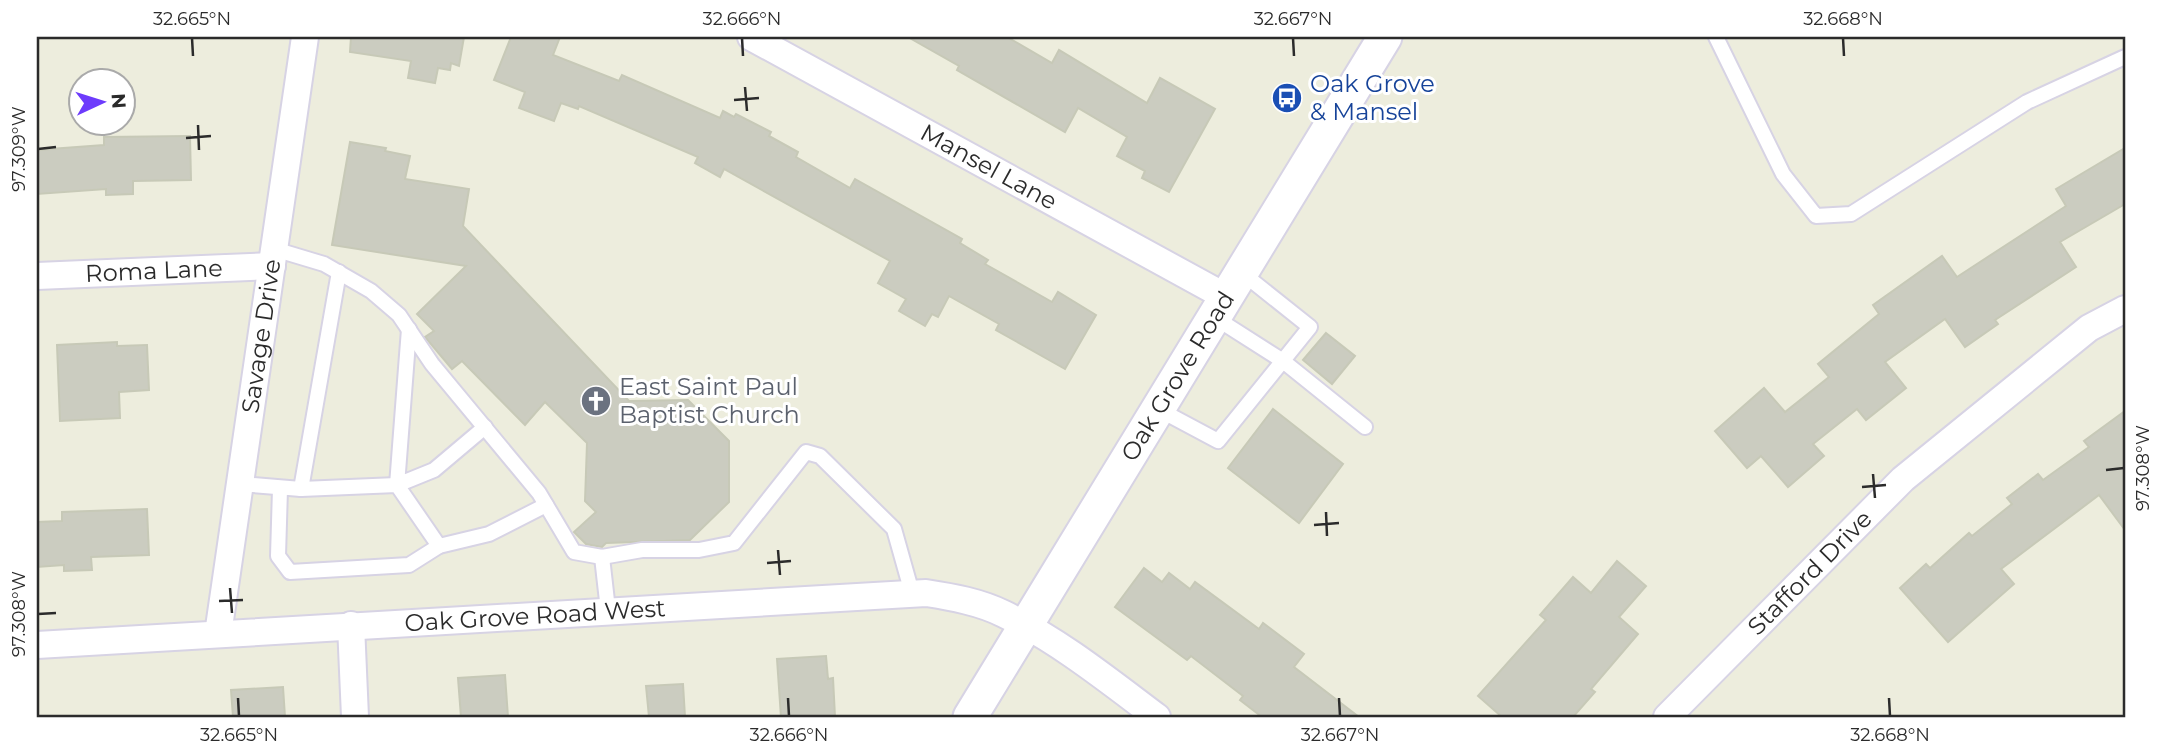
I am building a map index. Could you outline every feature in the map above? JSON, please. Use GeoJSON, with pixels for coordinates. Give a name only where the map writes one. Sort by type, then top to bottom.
{"type":"FeatureCollection","features":[{"type":"Feature","properties":{"kind":"street","name":"Savage Drive"},"geometry":{"type":"LineString","coordinates":[[219,634],[305,37]]}},
{"type":"Feature","properties":{"kind":"street","name":"Mansel Lane"},"geometry":{"type":"LineString","coordinates":[[751,37],[974,162],[1227,295]]}},
{"type":"Feature","properties":{"kind":"street","name":"Oak Grove Road"},"geometry":{"type":"LineString","coordinates":[[970,717],[1385,37]]}},
{"type":"Feature","properties":{"kind":"street","name":"Roma Lane"},"geometry":{"type":"LineString","coordinates":[[37,276],[273,258]]}},
{"type":"Feature","properties":{"kind":"street","name":"Stafford Drive"},"geometry":{"type":"LineString","coordinates":[[1667,717],[1903,479],[2089,328],[2125,309]]}},
{"type":"Feature","properties":{"kind":"street","name":"Oak Grove Road West"},"geometry":{"type":"LineString","coordinates":[[37,645],[912,593],[961,599],[1002,612],[1026,626]]}},
{"type":"Feature","properties":{"kind":"street"},"geometry":{"type":"LineString","coordinates":[[351,625],[355,717]]}},
{"type":"Feature","properties":{"kind":"street"},"geometry":{"type":"LineString","coordinates":[[1026,626],[1157,717]]}},
{"type":"Feature","properties":{"kind":"lane"},"geometry":{"type":"LineString","coordinates":[[1717,37],[1783,174],[1816,216],[1851,214],[2027,102],[2125,57]]}},
{"type":"Feature","properties":{"kind":"lane"},"geometry":{"type":"LineString","coordinates":[[273,258],[324,264],[371,291],[399,315],[546,505],[574,552],[602,557],[642,550],[699,550],[734,543],[806,452],[820,456],[894,529],[912,593]]}},
{"type":"Feature","properties":{"kind":"lane"},"geometry":{"type":"LineString","coordinates":[[301,489],[338,272]]}},
{"type":"Feature","properties":{"kind":"lane"},"geometry":{"type":"LineString","coordinates":[[1158,409],[1218,441],[1310,327],[1227,295]]}},
{"type":"Feature","properties":{"kind":"lane"},"geometry":{"type":"LineString","coordinates":[[1227,295],[1283,361],[1365,427]]}},
{"type":"Feature","properties":{"kind":"lane"},"geometry":{"type":"LineString","coordinates":[[409,329],[397,485],[439,546]]}},
{"type":"Feature","properties":{"kind":"lane"},"geometry":{"type":"LineString","coordinates":[[240,484],[280,489],[397,485],[434,470],[485,427]]}},
{"type":"Feature","properties":{"kind":"lane"},"geometry":{"type":"LineString","coordinates":[[280,489],[278,556],[290,572],[408,565],[439,546],[489,534],[546,505]]}},
{"type":"Feature","properties":{"kind":"lane"},"geometry":{"type":"LineString","coordinates":[[602,557],[608,610]]}},
{"type":"Feature","properties":{"kind":"building"},"geometry":{"type":"Polygon","coordinates":[[[351,37],[464,37],[459,66],[451,63],[450,70],[438,68],[435,83],[408,78],[411,61],[350,52],[351,37]]]}},
{"type":"Feature","properties":{"kind":"building"},"geometry":{"type":"Polygon","coordinates":[[[511,37],[560,37],[553,55],[619,81],[622,75],[720,118],[723,111],[734,117],[736,114],[771,132],[769,136],[798,152],[796,157],[850,188],[855,179],[962,239],[960,243],[988,260],[985,264],[1052,302],[1058,292],[1096,315],[1065,369],[996,330],[999,324],[949,296],[938,317],[932,314],[925,326],[899,311],[906,299],[878,283],[890,261],[724,169],[720,177],[695,163],[698,157],[579,106],[578,109],[561,103],[554,121],[519,108],[525,92],[494,80],[511,37]]]}},
{"type":"Feature","properties":{"kind":"building"},"geometry":{"type":"Polygon","coordinates":[[[908,37],[1007,37],[1052,63],[1059,50],[1147,103],[1160,78],[1215,109],[1169,192],[1142,178],[1145,171],[1117,156],[1127,137],[1078,108],[1065,132],[957,70],[959,66],[908,37]]]}},
{"type":"Feature","properties":{"kind":"building"},"geometry":{"type":"Polygon","coordinates":[[[190,136],[191,180],[133,181],[133,194],[106,195],[106,189],[37,194],[37,150],[104,145],[104,137],[190,136]]]}},
{"type":"Feature","properties":{"kind":"building","name":"East Saint Paul Baptist Church"},"geometry":{"type":"Polygon","coordinates":[[[350,142],[386,148],[385,151],[410,156],[405,179],[469,189],[463,226],[629,401],[688,400],[729,441],[729,502],[690,540],[606,543],[602,547],[586,544],[574,532],[596,512],[585,501],[587,443],[545,402],[525,425],[462,361],[452,369],[425,337],[434,331],[417,314],[466,266],[332,245],[350,142]]]}},
{"type":"Feature","properties":{"kind":"building"},"geometry":{"type":"Polygon","coordinates":[[[2125,148],[2125,204],[2060,242],[2076,267],[1995,320],[1998,324],[1965,347],[1945,319],[1885,362],[1906,388],[1866,420],[1857,409],[1813,444],[1824,456],[1788,487],[1761,456],[1747,468],[1715,431],[1764,388],[1785,412],[1829,377],[1818,364],[1879,314],[1873,305],[1942,256],[1957,277],[2066,206],[2056,189],[2125,148]]]}},
{"type":"Feature","properties":{"kind":"building"},"geometry":{"type":"Polygon","coordinates":[[[1326,333],[1355,356],[1332,384],[1303,360],[1326,333]]]}},
{"type":"Feature","properties":{"kind":"building"},"geometry":{"type":"Polygon","coordinates":[[[117,342],[117,346],[147,345],[149,390],[119,392],[120,418],[60,421],[57,345],[117,342]]]}},
{"type":"Feature","properties":{"kind":"building"},"geometry":{"type":"Polygon","coordinates":[[[1273,409],[1343,464],[1299,523],[1228,468],[1273,409]]]}},
{"type":"Feature","properties":{"kind":"building"},"geometry":{"type":"Polygon","coordinates":[[[2125,411],[2125,530],[2099,495],[2001,569],[2014,584],[1948,642],[1900,588],[1926,564],[1930,568],[1969,533],[1972,536],[2012,504],[2007,498],[2038,474],[2043,480],[2089,447],[2084,441],[2125,411]]]}},
{"type":"Feature","properties":{"kind":"building"},"geometry":{"type":"Polygon","coordinates":[[[147,509],[149,555],[91,557],[92,570],[64,571],[64,565],[37,567],[37,522],[62,521],[62,512],[147,509]]]}},
{"type":"Feature","properties":{"kind":"building"},"geometry":{"type":"Polygon","coordinates":[[[1617,561],[1646,586],[1619,617],[1638,634],[1591,689],[1595,692],[1573,717],[1502,717],[1478,696],[1546,620],[1540,615],[1573,577],[1591,593],[1617,561]]]}},
{"type":"Feature","properties":{"kind":"building"},"geometry":{"type":"Polygon","coordinates":[[[1144,568],[1162,582],[1169,573],[1190,589],[1195,582],[1259,629],[1263,623],[1304,654],[1294,667],[1359,717],[1262,717],[1240,700],[1243,696],[1191,656],[1187,660],[1115,607],[1144,568]]]}},
{"type":"Feature","properties":{"kind":"building"},"geometry":{"type":"Polygon","coordinates":[[[826,656],[828,679],[833,678],[835,717],[781,717],[777,659],[826,656]]]}},
{"type":"Feature","properties":{"kind":"building"},"geometry":{"type":"Polygon","coordinates":[[[505,675],[508,717],[461,717],[458,678],[505,675]]]}},
{"type":"Feature","properties":{"kind":"building"},"geometry":{"type":"Polygon","coordinates":[[[683,684],[685,717],[649,717],[646,686],[683,684]]]}},
{"type":"Feature","properties":{"kind":"building"},"geometry":{"type":"Polygon","coordinates":[[[283,687],[285,717],[233,717],[231,690],[283,687]]]}},
{"type":"Feature","properties":{"kind":"place","name":"Oak Grove & Mansel"},"geometry":{"type":"Point","coordinates":[1287,98]}},
{"type":"Feature","properties":{"kind":"place","name":"East Saint Paul Baptist Church"},"geometry":{"type":"Point","coordinates":[596,401]}}]}
